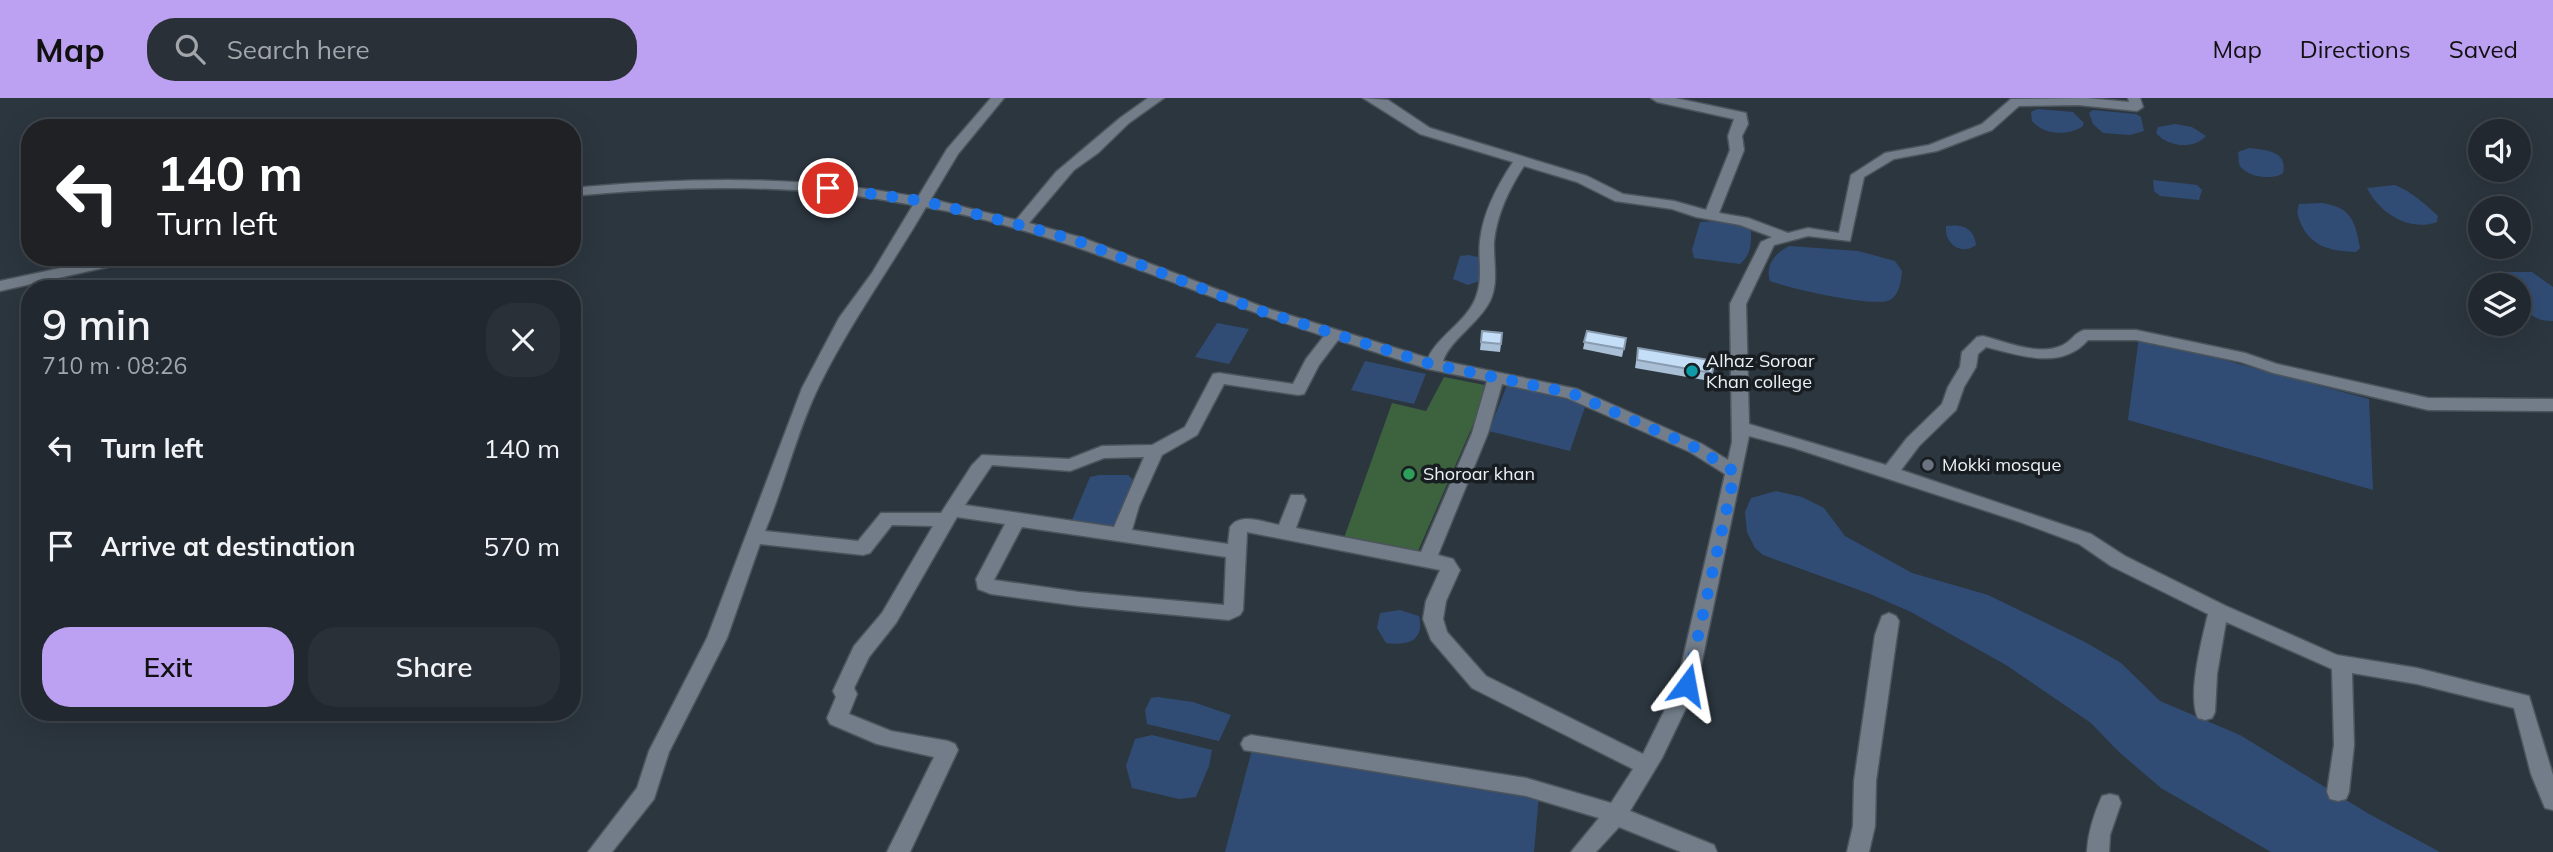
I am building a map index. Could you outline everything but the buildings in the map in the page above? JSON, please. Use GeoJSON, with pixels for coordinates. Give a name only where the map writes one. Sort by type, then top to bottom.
{"type":"FeatureCollection","features":[{"type":"Feature","properties":{"kind":"street"},"geometry":{"type":"LineString","coordinates":[[600,852],[646,792],[659,751],[717,638],[810,387],[847,318],[879,274],[953,152],[998,98]]}},
{"type":"Feature","properties":{"kind":"street"},"geometry":{"type":"LineString","coordinates":[[1020,225],[1040,197],[1079,159],[1094,150],[1103,138],[1144,105],[1158,98]]}},
{"type":"Feature","properties":{"kind":"street"},"geometry":{"type":"LineString","coordinates":[[1369,98],[1383,103],[1426,131],[1581,179],[1620,198],[1674,205],[1711,216],[1743,221],[1787,237]]}},
{"type":"Feature","properties":{"kind":"street"},"geometry":{"type":"LineString","coordinates":[[1657,98],[1741,116],[1741,124],[1735,136],[1737,150],[1711,216]]}},
{"type":"Feature","properties":{"kind":"street"},"geometry":{"type":"LineString","coordinates":[[1583,852],[1615,816],[1655,752],[1687,685],[1741,442],[1738,304],[1768,242],[1808,232],[1845,238],[1858,175],[1890,156],[1932,148],[1987,127],[2016,102],[2078,101],[2137,107],[2134,98]]}},
{"type":"Feature","properties":{"kind":"street"},"geometry":{"type":"LineString","coordinates":[[1434,365],[1437,355],[1482,302],[1488,279],[1487,244],[1490,221],[1504,184],[1522,159]]}},
{"type":"Feature","properties":{"kind":"street"},"geometry":{"type":"LineString","coordinates":[[581,191],[659,184],[735,182],[851,189],[923,201],[1078,241],[1258,310],[1434,365],[1571,393],[1696,448],[1735,472]]}},
{"type":"Feature","properties":{"kind":"street"},"geometry":{"type":"LineString","coordinates":[[28,280],[92,266]]}},
{"type":"Feature","properties":{"kind":"street"},"geometry":{"type":"LineString","coordinates":[[0,286],[21,281]]}},
{"type":"Feature","properties":{"kind":"street"},"geometry":{"type":"LineString","coordinates":[[898,852],[922,810],[928,787],[948,750],[908,745],[857,729],[837,718],[846,694],[842,691],[861,652],[890,618],[967,485],[988,458],[1070,465],[1102,452],[1155,451],[1191,431],[1220,378],[1297,390],[1312,363],[1334,334]]}},
{"type":"Feature","properties":{"kind":"street"},"geometry":{"type":"LineString","coordinates":[[1890,473],[1913,442],[1950,406],[1956,387],[1968,367],[1970,352],[1983,341],[2052,356],[2077,346],[2084,335],[2136,335],[2245,358],[2273,368],[2428,404],[2553,405]]}},
{"type":"Feature","properties":{"kind":"street"},"geometry":{"type":"LineString","coordinates":[[1427,560],[1480,432],[1496,378]]}},
{"type":"Feature","properties":{"kind":"street"},"geometry":{"type":"LineString","coordinates":[[1741,428],[1890,473],[2085,539],[2118,561],[2218,611],[2342,663],[2417,676],[2522,702],[2542,774],[2553,801]]}},
{"type":"Feature","properties":{"kind":"street"},"geometry":{"type":"LineString","coordinates":[[1121,535],[1130,506],[1155,451]]}},
{"type":"Feature","properties":{"kind":"street"},"geometry":{"type":"LineString","coordinates":[[1286,533],[1297,500]]}},
{"type":"Feature","properties":{"kind":"street"},"geometry":{"type":"LineString","coordinates":[[753,537],[857,549],[865,547],[887,518],[951,515],[1017,518],[1236,552]]}},
{"type":"Feature","properties":{"kind":"street"},"geometry":{"type":"LineString","coordinates":[[1017,518],[985,579],[985,584],[1079,599],[1229,613],[1233,610],[1236,552],[1241,525],[1446,564],[1451,570],[1436,601],[1433,619],[1438,635],[1479,682],[1645,765]]}},
{"type":"Feature","properties":{"kind":"street"},"geometry":{"type":"LineString","coordinates":[[2205,712],[2204,691],[2209,652],[2218,611]]}},
{"type":"Feature","properties":{"kind":"street"},"geometry":{"type":"LineString","coordinates":[[1858,852],[1864,826],[1866,781],[1889,621]]}},
{"type":"Feature","properties":{"kind":"street"},"geometry":{"type":"LineString","coordinates":[[2338,792],[2343,771],[2344,745],[2342,663]]}},
{"type":"Feature","properties":{"kind":"street"},"geometry":{"type":"LineString","coordinates":[[1251,744],[1526,787],[1593,806],[1706,852]]}},
{"type":"Feature","properties":{"kind":"street"},"geometry":{"type":"LineString","coordinates":[[2098,852],[2099,835],[2110,803]]}},
{"type":"Feature","properties":{"kind":"green space","name":"Shoroar khan"},"geometry":{"type":"Polygon","coordinates":[[[1444,377],[1490,386],[1418,551],[1344,538],[1392,403],[1426,411],[1444,377]]]}},
{"type":"Feature","properties":{"kind":"water"},"geometry":{"type":"Polygon","coordinates":[[[2037,109],[2073,112],[2084,123],[2082,127],[2070,132],[2049,131],[2032,121],[2031,112],[2037,109]]]}},
{"type":"Feature","properties":{"kind":"water"},"geometry":{"type":"Polygon","coordinates":[[[2093,110],[2136,114],[2141,117],[2144,131],[2130,135],[2103,133],[2093,124],[2089,113],[2093,110]]]}},
{"type":"Feature","properties":{"kind":"water"},"geometry":{"type":"Polygon","coordinates":[[[2175,124],[2192,127],[2206,136],[2194,143],[2181,145],[2167,141],[2156,133],[2158,127],[2175,124]]]}},
{"type":"Feature","properties":{"kind":"water"},"geometry":{"type":"Polygon","coordinates":[[[2249,148],[2269,151],[2279,156],[2284,166],[2283,173],[2266,177],[2247,172],[2239,164],[2238,152],[2249,148]]]}},
{"type":"Feature","properties":{"kind":"water"},"geometry":{"type":"Polygon","coordinates":[[[2153,180],[2197,185],[2202,190],[2199,200],[2160,196],[2154,191],[2153,180]]]}},
{"type":"Feature","properties":{"kind":"water"},"geometry":{"type":"Polygon","coordinates":[[[2395,185],[2428,207],[2438,216],[2437,222],[2416,225],[2397,218],[2380,206],[2367,188],[2395,185]]]}},
{"type":"Feature","properties":{"kind":"water"},"geometry":{"type":"Polygon","coordinates":[[[2321,203],[2339,208],[2350,216],[2360,248],[2356,252],[2324,247],[2312,239],[2302,226],[2299,204],[2321,203]]]}},
{"type":"Feature","properties":{"kind":"water"},"geometry":{"type":"Polygon","coordinates":[[[1718,221],[1751,228],[1749,252],[1740,264],[1694,258],[1692,250],[1700,222],[1718,221]]]}},
{"type":"Feature","properties":{"kind":"water"},"geometry":{"type":"Polygon","coordinates":[[[1946,226],[1966,228],[1973,234],[1976,245],[1959,249],[1948,238],[1946,226]]]}},
{"type":"Feature","properties":{"kind":"water"},"geometry":{"type":"Polygon","coordinates":[[[1789,246],[1858,251],[1895,261],[1902,271],[1898,291],[1890,300],[1867,301],[1812,292],[1770,281],[1772,260],[1789,246]]]}},
{"type":"Feature","properties":{"kind":"water"},"geometry":{"type":"Polygon","coordinates":[[[1460,256],[1483,258],[1485,279],[1468,285],[1453,279],[1460,256]]]}},
{"type":"Feature","properties":{"kind":"water"},"geometry":{"type":"Polygon","coordinates":[[[2532,272],[2553,287],[2553,321],[2538,319],[2531,315],[2531,273],[2501,273],[2532,272]]]}},
{"type":"Feature","properties":{"kind":"water"},"geometry":{"type":"Polygon","coordinates":[[[1217,323],[1249,329],[1229,364],[1195,357],[1217,323]]]}},
{"type":"Feature","properties":{"kind":"water"},"geometry":{"type":"Polygon","coordinates":[[[2139,337],[2369,399],[2373,490],[2128,420],[2139,337]]]}},
{"type":"Feature","properties":{"kind":"water"},"geometry":{"type":"Polygon","coordinates":[[[1365,361],[1426,374],[1414,404],[1351,390],[1365,361]]]}},
{"type":"Feature","properties":{"kind":"water"},"geometry":{"type":"Polygon","coordinates":[[[1507,385],[1586,404],[1570,451],[1489,431],[1507,385]]]}},
{"type":"Feature","properties":{"kind":"water"},"geometry":{"type":"Polygon","coordinates":[[[1128,475],[1134,481],[1119,528],[1072,520],[1090,477],[1128,475]]]}},
{"type":"Feature","properties":{"kind":"water"},"geometry":{"type":"Polygon","coordinates":[[[1776,491],[1802,497],[1824,508],[1845,536],[1912,573],[1988,595],[2085,642],[2121,663],[2160,701],[2240,735],[2369,814],[2440,852],[2271,852],[2161,788],[2119,752],[2091,723],[2006,665],[1911,612],[1763,555],[1755,548],[1747,532],[1745,512],[1751,498],[1776,491]]]}},
{"type":"Feature","properties":{"kind":"water"},"geometry":{"type":"Polygon","coordinates":[[[1400,610],[1419,616],[1417,636],[1401,644],[1386,643],[1377,628],[1380,613],[1400,610]]]}},
{"type":"Feature","properties":{"kind":"water"},"geometry":{"type":"Polygon","coordinates":[[[1151,698],[1193,702],[1231,715],[1219,741],[1147,724],[1145,710],[1151,698]]]}},
{"type":"Feature","properties":{"kind":"water"},"geometry":{"type":"Polygon","coordinates":[[[1152,735],[1212,750],[1209,766],[1196,797],[1179,799],[1132,788],[1126,766],[1135,739],[1152,735]]]}},
{"type":"Feature","properties":{"kind":"water"},"geometry":{"type":"Polygon","coordinates":[[[1253,746],[1539,795],[1534,852],[1225,852],[1253,746]]]}},
{"type":"Feature","properties":{"kind":"place","name":"Alhaz Soroar Khan college"},"geometry":{"type":"Point","coordinates":[1692,371]}},
{"type":"Feature","properties":{"kind":"place","name":"Mokki mosque"},"geometry":{"type":"Point","coordinates":[1928,465]}},
{"type":"Feature","properties":{"kind":"place","name":"Shoroar khan"},"geometry":{"type":"Point","coordinates":[1409,474]}},
{"type":"Feature","properties":{"kind":"route"},"geometry":{"type":"LineString","coordinates":[[828,188],[851,189],[961,209],[1078,241],[1258,310],[1431,364],[1571,393],[1696,448],[1735,472],[1687,685]]}}]}
